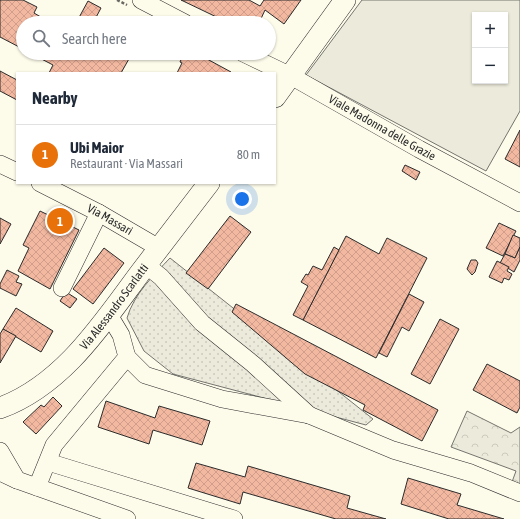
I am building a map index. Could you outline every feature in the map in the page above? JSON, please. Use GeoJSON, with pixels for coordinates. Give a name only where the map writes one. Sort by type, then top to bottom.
{"type":"FeatureCollection","features":[{"type":"Feature","properties":{"kind":"main road"},"geometry":{"type":"LineString","coordinates":[[276,96],[345,0]]}},
{"type":"Feature","properties":{"kind":"main road","name":"Via Alessandro Scarlatti"},"geometry":{"type":"LineString","coordinates":[[0,408],[38,388],[61,371],[109,315],[208,184]]}},
{"type":"Feature","properties":{"kind":"street"},"geometry":{"type":"LineString","coordinates":[[141,0],[172,16]]}},
{"type":"Feature","properties":{"kind":"street","name":"Viale Madonna delle Grazie"},"geometry":{"type":"LineString","coordinates":[[258,60],[291,76],[419,149],[520,203]]}},
{"type":"Feature","properties":{"kind":"street","name":"Via Massari"},"geometry":{"type":"LineString","coordinates":[[42,184],[99,213],[159,248]]}},
{"type":"Feature","properties":{"kind":"street"},"geometry":{"type":"LineString","coordinates":[[62,288],[99,213]]}},
{"type":"Feature","properties":{"kind":"street"},"geometry":{"type":"LineString","coordinates":[[146,265],[161,277],[202,323],[253,364],[309,415]]}},
{"type":"Feature","properties":{"kind":"street"},"geometry":{"type":"LineString","coordinates":[[109,315],[121,335],[127,357],[145,375],[192,391],[222,399],[309,415],[393,450],[471,473],[520,493]]}},
{"type":"Feature","properties":{"kind":"street"},"geometry":{"type":"LineString","coordinates":[[38,488],[54,445],[127,357]]}},
{"type":"Feature","properties":{"kind":"street"},"geometry":{"type":"LineString","coordinates":[[0,451],[16,480]]}},
{"type":"Feature","properties":{"kind":"street"},"geometry":{"type":"LineString","coordinates":[[48,462],[234,519]]}},
{"type":"Feature","properties":{"kind":"street"},"geometry":{"type":"LineString","coordinates":[[0,472],[16,480],[127,519]]}},
{"type":"Feature","properties":{"kind":"green space"},"geometry":{"type":"Polygon","coordinates":[[[362,0],[520,0],[520,111],[486,171],[306,75],[362,0]]]}},
{"type":"Feature","properties":{"kind":"green space"},"geometry":{"type":"Polygon","coordinates":[[[170,258],[373,419],[366,425],[173,374],[144,351],[127,318],[139,293],[170,258]]]}},
{"type":"Feature","properties":{"kind":"green space"},"geometry":{"type":"Polygon","coordinates":[[[467,411],[511,433],[520,427],[520,485],[512,482],[516,471],[451,447],[467,411]]]}},
{"type":"Feature","properties":{"kind":"building"},"geometry":{"type":"Polygon","coordinates":[[[0,0],[23,0],[37,7],[34,13],[39,16],[16,16],[16,45],[0,37],[0,0]]]}},
{"type":"Feature","properties":{"kind":"building"},"geometry":{"type":"Polygon","coordinates":[[[181,0],[249,0],[260,6],[264,0],[301,0],[284,24],[276,18],[276,16],[273,16],[265,10],[262,16],[214,16],[181,0]]]}},
{"type":"Feature","properties":{"kind":"building"},"geometry":{"type":"Polygon","coordinates":[[[88,1],[101,8],[97,16],[80,16],[88,1]]]}},
{"type":"Feature","properties":{"kind":"building"},"geometry":{"type":"Polygon","coordinates":[[[43,60],[128,60],[122,72],[50,72],[53,65],[43,60]]]}},
{"type":"Feature","properties":{"kind":"building"},"geometry":{"type":"Polygon","coordinates":[[[181,60],[209,60],[231,72],[178,72],[182,63],[180,62],[181,60]]]}},
{"type":"Feature","properties":{"kind":"building"},"geometry":{"type":"Polygon","coordinates":[[[0,71],[16,79],[16,99],[0,91],[0,71]]]}},
{"type":"Feature","properties":{"kind":"building"},"geometry":{"type":"Polygon","coordinates":[[[520,130],[520,167],[505,159],[520,130]]]}},
{"type":"Feature","properties":{"kind":"building"},"geometry":{"type":"Polygon","coordinates":[[[405,165],[420,172],[416,180],[402,171],[405,165]]]}},
{"type":"Feature","properties":{"kind":"building"},"geometry":{"type":"Polygon","coordinates":[[[40,211],[79,230],[50,289],[18,271],[29,248],[23,245],[40,211]]]}},
{"type":"Feature","properties":{"kind":"building"},"geometry":{"type":"Polygon","coordinates":[[[230,216],[251,232],[208,289],[186,273],[230,216]]]}},
{"type":"Feature","properties":{"kind":"building"},"geometry":{"type":"Polygon","coordinates":[[[0,218],[11,224],[0,244],[0,218]]]}},
{"type":"Feature","properties":{"kind":"building"},"geometry":{"type":"Polygon","coordinates":[[[499,223],[516,231],[503,256],[486,248],[499,223]]]}},
{"type":"Feature","properties":{"kind":"building"},"geometry":{"type":"Polygon","coordinates":[[[513,235],[520,238],[520,247],[515,258],[505,254],[513,235]]]}},
{"type":"Feature","properties":{"kind":"building"},"geometry":{"type":"Polygon","coordinates":[[[346,236],[379,254],[387,238],[427,258],[376,358],[303,320],[346,236]]]}},
{"type":"Feature","properties":{"kind":"building"},"geometry":{"type":"Polygon","coordinates":[[[334,247],[339,250],[303,320],[293,315],[308,286],[301,282],[306,274],[308,275],[313,266],[322,270],[334,247]]]}},
{"type":"Feature","properties":{"kind":"building"},"geometry":{"type":"Polygon","coordinates":[[[520,247],[520,260],[514,272],[500,263],[505,254],[515,258],[520,247]]]}},
{"type":"Feature","properties":{"kind":"building"},"geometry":{"type":"Polygon","coordinates":[[[104,248],[124,263],[93,304],[73,289],[104,248]]]}},
{"type":"Feature","properties":{"kind":"building"},"geometry":{"type":"Polygon","coordinates":[[[471,260],[476,260],[478,263],[475,272],[472,275],[467,269],[471,260]]]}},
{"type":"Feature","properties":{"kind":"building"},"geometry":{"type":"Polygon","coordinates":[[[497,261],[509,267],[507,271],[512,274],[509,280],[504,278],[502,283],[489,277],[497,261]]]}},
{"type":"Feature","properties":{"kind":"building"},"geometry":{"type":"Polygon","coordinates":[[[7,270],[19,276],[16,282],[22,284],[16,296],[0,288],[0,284],[7,270]]]}},
{"type":"Feature","properties":{"kind":"building"},"geometry":{"type":"Polygon","coordinates":[[[66,292],[77,299],[70,308],[60,301],[66,292]]]}},
{"type":"Feature","properties":{"kind":"building"},"geometry":{"type":"Polygon","coordinates":[[[409,294],[424,302],[409,331],[402,327],[387,357],[379,353],[409,294]]]}},
{"type":"Feature","properties":{"kind":"building"},"geometry":{"type":"Polygon","coordinates":[[[236,304],[438,410],[422,441],[363,410],[365,405],[305,374],[232,312],[236,304]]]}},
{"type":"Feature","properties":{"kind":"building"},"geometry":{"type":"Polygon","coordinates":[[[16,308],[53,331],[41,352],[3,329],[16,308]]]}},
{"type":"Feature","properties":{"kind":"building"},"geometry":{"type":"Polygon","coordinates":[[[440,319],[459,329],[430,384],[411,374],[440,319]]]}},
{"type":"Feature","properties":{"kind":"building"},"geometry":{"type":"Polygon","coordinates":[[[3,329],[16,336],[0,363],[0,334],[3,329]]]}},
{"type":"Feature","properties":{"kind":"building"},"geometry":{"type":"Polygon","coordinates":[[[487,364],[520,381],[520,407],[517,413],[473,390],[487,364]]]}},
{"type":"Feature","properties":{"kind":"building"},"geometry":{"type":"Polygon","coordinates":[[[53,397],[62,406],[36,434],[23,422],[41,405],[44,407],[53,397]]]}},
{"type":"Feature","properties":{"kind":"building"},"geometry":{"type":"Polygon","coordinates":[[[106,401],[155,418],[159,406],[210,421],[202,445],[153,430],[149,444],[98,427],[106,401]]]}},
{"type":"Feature","properties":{"kind":"building"},"geometry":{"type":"Polygon","coordinates":[[[196,463],[245,477],[248,466],[350,496],[347,508],[386,519],[336,519],[243,492],[240,504],[188,488],[196,463]]]}},
{"type":"Feature","properties":{"kind":"building"},"geometry":{"type":"Polygon","coordinates":[[[408,478],[461,494],[457,505],[504,519],[449,519],[401,504],[408,478]]]}},
{"type":"Feature","properties":{"kind":"place","name":"Ubi Maior"},"geometry":{"type":"Point","coordinates":[60,221]}}]}
